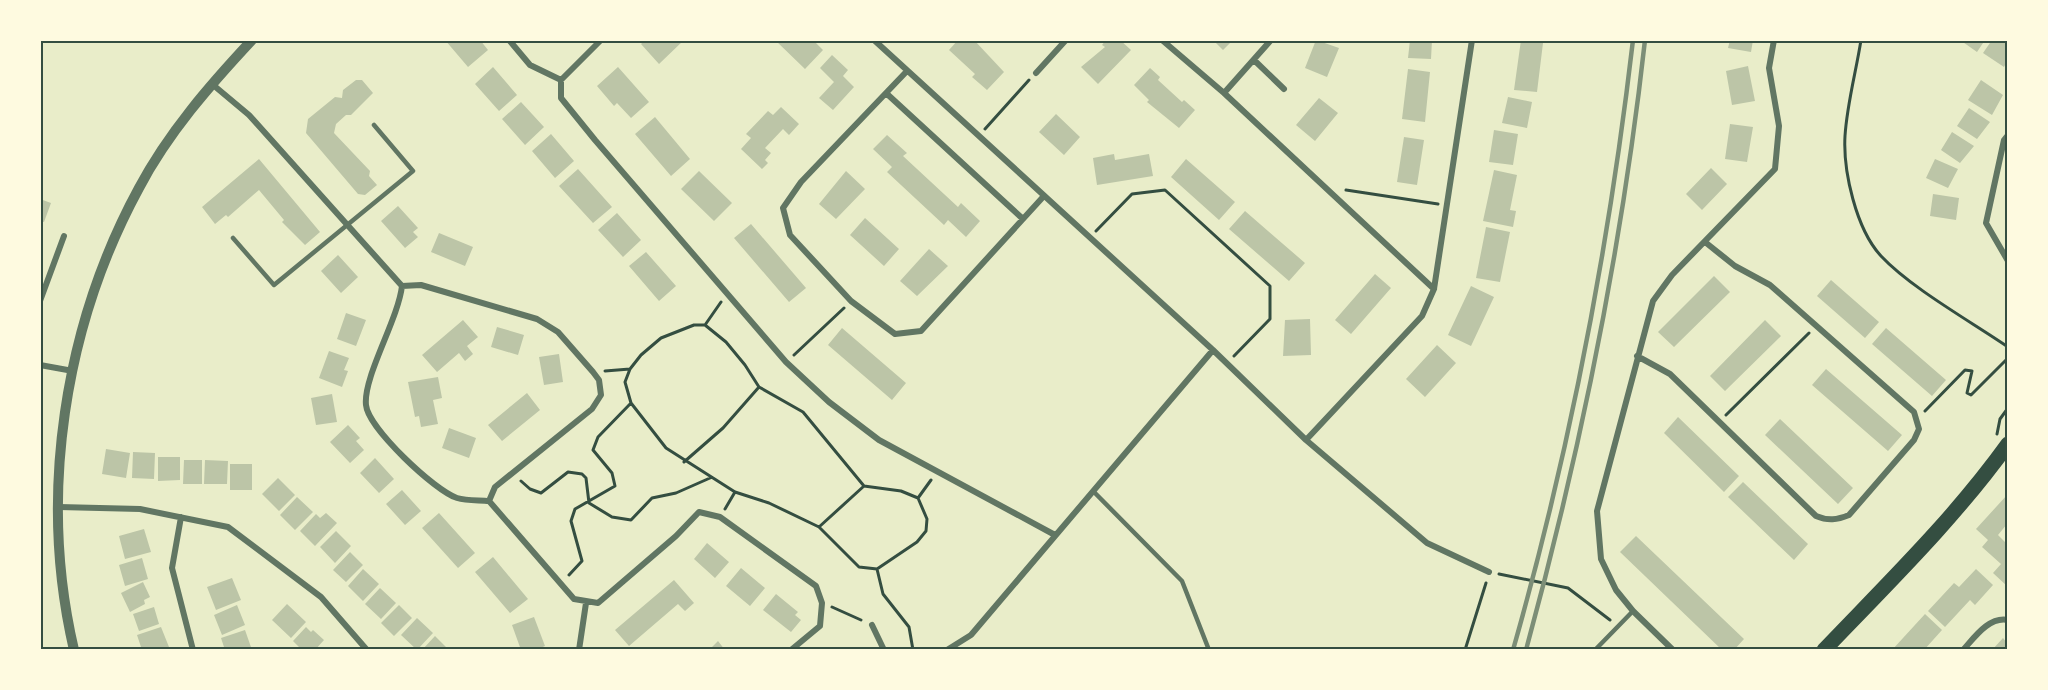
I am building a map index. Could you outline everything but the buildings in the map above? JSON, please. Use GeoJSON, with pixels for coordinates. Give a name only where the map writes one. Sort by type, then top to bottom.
{"type":"FeatureCollection","features":[{"type":"Feature","properties":{"kind":"main road"},"geometry":{"type":"LineString","coordinates":[[1824,650],[1943,526],[1989,472],[2007,444]]}},
{"type":"Feature","properties":{"kind":"main road"},"geometry":{"type":"LineString","coordinates":[[1989,472],[2007,459]]}},
{"type":"Feature","properties":{"kind":"street"},"geometry":{"type":"LineString","coordinates":[[74,650],[60,559],[60,447],[86,313],[109,248],[139,186],[171,136],[211,84],[252,40]]}},
{"type":"Feature","properties":{"kind":"street"},"geometry":{"type":"LineString","coordinates":[[509,40],[530,65],[561,80]]}},
{"type":"Feature","properties":{"kind":"street"},"geometry":{"type":"LineString","coordinates":[[601,40],[561,80],[561,98],[786,362],[829,402],[879,440],[1055,535]]}},
{"type":"Feature","properties":{"kind":"street"},"geometry":{"type":"LineString","coordinates":[[874,40],[1043,197],[1213,350],[1306,440],[1427,543],[1489,572]]}},
{"type":"Feature","properties":{"kind":"street"},"geometry":{"type":"LineString","coordinates":[[1036,73],[1066,40]]}},
{"type":"Feature","properties":{"kind":"street"},"geometry":{"type":"LineString","coordinates":[[1162,40],[1224,93],[1434,289]]}},
{"type":"Feature","properties":{"kind":"street"},"geometry":{"type":"LineString","coordinates":[[1224,93],[1271,40]]}},
{"type":"Feature","properties":{"kind":"street"},"geometry":{"type":"LineString","coordinates":[[1306,440],[1422,316],[1434,289],[1472,40]]}},
{"type":"Feature","properties":{"kind":"street"},"geometry":{"type":"LineString","coordinates":[[1673,650],[1633,611],[1616,590],[1601,559],[1597,511],[1636,356],[1653,301],[1672,275],[1775,169],[1779,126],[1769,68],[1774,40]]}},
{"type":"Feature","properties":{"kind":"street"},"geometry":{"type":"LineString","coordinates":[[1254,60],[1284,89]]}},
{"type":"Feature","properties":{"kind":"street"},"geometry":{"type":"LineString","coordinates":[[907,71],[801,182],[783,208],[790,235],[851,301],[895,334],[921,331],[1043,197]]}},
{"type":"Feature","properties":{"kind":"street"},"geometry":{"type":"LineString","coordinates":[[211,84],[249,115],[402,286],[400,306],[371,378],[366,405],[375,426],[434,485],[458,499],[489,501],[574,599],[586,603],[598,603],[676,537],[699,512],[720,517],[816,586],[822,603],[820,626],[791,650]]}},
{"type":"Feature","properties":{"kind":"street"},"geometry":{"type":"LineString","coordinates":[[886,93],[1023,219]]}},
{"type":"Feature","properties":{"kind":"street"},"geometry":{"type":"LineString","coordinates":[[2006,139],[1986,223],[2007,261]]}},
{"type":"Feature","properties":{"kind":"street"},"geometry":{"type":"LineString","coordinates":[[40,301],[64,236]]}},
{"type":"Feature","properties":{"kind":"street"},"geometry":{"type":"LineString","coordinates":[[1636,356],[1670,374],[1816,516],[1836,519],[1849,515],[1914,440],[1918,429],[1917,417],[1770,285],[1735,266],[1705,242]]}},
{"type":"Feature","properties":{"kind":"street"},"geometry":{"type":"LineString","coordinates":[[402,286],[421,285],[537,319],[558,332],[599,380],[601,396],[592,409],[495,487],[489,501]]}},
{"type":"Feature","properties":{"kind":"street"},"geometry":{"type":"LineString","coordinates":[[947,650],[971,635],[1213,350]]}},
{"type":"Feature","properties":{"kind":"street"},"geometry":{"type":"LineString","coordinates":[[40,365],[73,371]]}},
{"type":"Feature","properties":{"kind":"street"},"geometry":{"type":"LineString","coordinates":[[59,507],[140,509],[228,527],[321,597],[367,650]]}},
{"type":"Feature","properties":{"kind":"street"},"geometry":{"type":"LineString","coordinates":[[181,517],[172,568],[193,650]]}},
{"type":"Feature","properties":{"kind":"street"},"geometry":{"type":"LineString","coordinates":[[579,650],[586,603]]}},
{"type":"Feature","properties":{"kind":"street"},"geometry":{"type":"LineString","coordinates":[[1963,650],[1986,625],[2002,619],[2007,620]]}},
{"type":"Feature","properties":{"kind":"street"},"geometry":{"type":"LineString","coordinates":[[872,625],[884,650]]}},
{"type":"Feature","properties":{"kind":"lane"},"geometry":{"type":"LineString","coordinates":[[233,238],[274,285],[413,171],[374,125]]}},
{"type":"Feature","properties":{"kind":"lane"},"geometry":{"type":"LineString","coordinates":[[1094,492],[1182,581],[1209,650]]}},
{"type":"Feature","properties":{"kind":"lane"},"geometry":{"type":"LineString","coordinates":[[1595,650],[1633,611]]}},
{"type":"Feature","properties":{"kind":"path"},"geometry":{"type":"LineString","coordinates":[[1861,40],[1845,136],[1848,180],[1865,232],[1880,255],[1903,276],[2007,347]]}},
{"type":"Feature","properties":{"kind":"path"},"geometry":{"type":"LineString","coordinates":[[978,136],[1036,73]]}},
{"type":"Feature","properties":{"kind":"path"},"geometry":{"type":"LineString","coordinates":[[1089,239],[1132,194],[1165,190],[1174,198],[1270,286],[1270,319],[1227,363]]}},
{"type":"Feature","properties":{"kind":"path"},"geometry":{"type":"LineString","coordinates":[[1336,198],[1346,190],[1445,205]]}},
{"type":"Feature","properties":{"kind":"path"},"geometry":{"type":"LineString","coordinates":[[705,325],[727,295]]}},
{"type":"Feature","properties":{"kind":"path"},"geometry":{"type":"LineString","coordinates":[[786,362],[851,301]]}},
{"type":"Feature","properties":{"kind":"path"},"geometry":{"type":"LineString","coordinates":[[694,325],[705,325],[726,342],[746,365],[759,387],[802,412],[864,486],[901,491],[918,498],[927,519],[926,531],[904,552],[877,569],[859,567],[819,527],[769,502],[735,492],[684,462],[666,448],[631,403],[625,382],[630,369],[641,355],[661,338],[694,325]]}},
{"type":"Feature","properties":{"kind":"path"},"geometry":{"type":"LineString","coordinates":[[1719,422],[1816,326]]}},
{"type":"Feature","properties":{"kind":"path"},"geometry":{"type":"LineString","coordinates":[[1917,417],[1965,370],[1969,368],[1972,371],[1967,393],[1971,395],[2007,358]]}},
{"type":"Feature","properties":{"kind":"path"},"geometry":{"type":"LineString","coordinates":[[593,372],[630,369]]}},
{"type":"Feature","properties":{"kind":"path"},"geometry":{"type":"LineString","coordinates":[[684,462],[723,428],[759,387]]}},
{"type":"Feature","properties":{"kind":"path"},"geometry":{"type":"LineString","coordinates":[[561,584],[582,561],[571,521],[575,509],[615,486],[612,474],[593,450],[598,436],[631,403]]}},
{"type":"Feature","properties":{"kind":"path"},"geometry":{"type":"LineString","coordinates":[[513,473],[530,489],[541,493],[568,472],[582,474],[586,478],[589,503]]}},
{"type":"Feature","properties":{"kind":"path"},"geometry":{"type":"LineString","coordinates":[[918,498],[937,472]]}},
{"type":"Feature","properties":{"kind":"path"},"geometry":{"type":"LineString","coordinates":[[589,503],[612,517],[631,520],[652,498],[676,493],[711,477]]}},
{"type":"Feature","properties":{"kind":"path"},"geometry":{"type":"LineString","coordinates":[[819,527],[864,486]]}},
{"type":"Feature","properties":{"kind":"path"},"geometry":{"type":"LineString","coordinates":[[720,517],[735,492]]}},
{"type":"Feature","properties":{"kind":"path"},"geometry":{"type":"LineString","coordinates":[[877,569],[883,594],[909,627],[914,650]]}},
{"type":"Feature","properties":{"kind":"path"},"geometry":{"type":"LineString","coordinates":[[1465,650],[1489,572],[1568,588],[1618,626]]}},
{"type":"Feature","properties":{"kind":"path"},"geometry":{"type":"LineString","coordinates":[[822,603],[872,625]]}},
{"type":"Feature","properties":{"kind":"railway"},"geometry":{"type":"LineString","coordinates":[[1513,650],[1534,575],[1570,423],[1600,271],[1633,40]]}},
{"type":"Feature","properties":{"kind":"railway"},"geometry":{"type":"LineString","coordinates":[[1526,650],[1565,499],[1598,347],[1636,117],[1645,40]]}}]}
